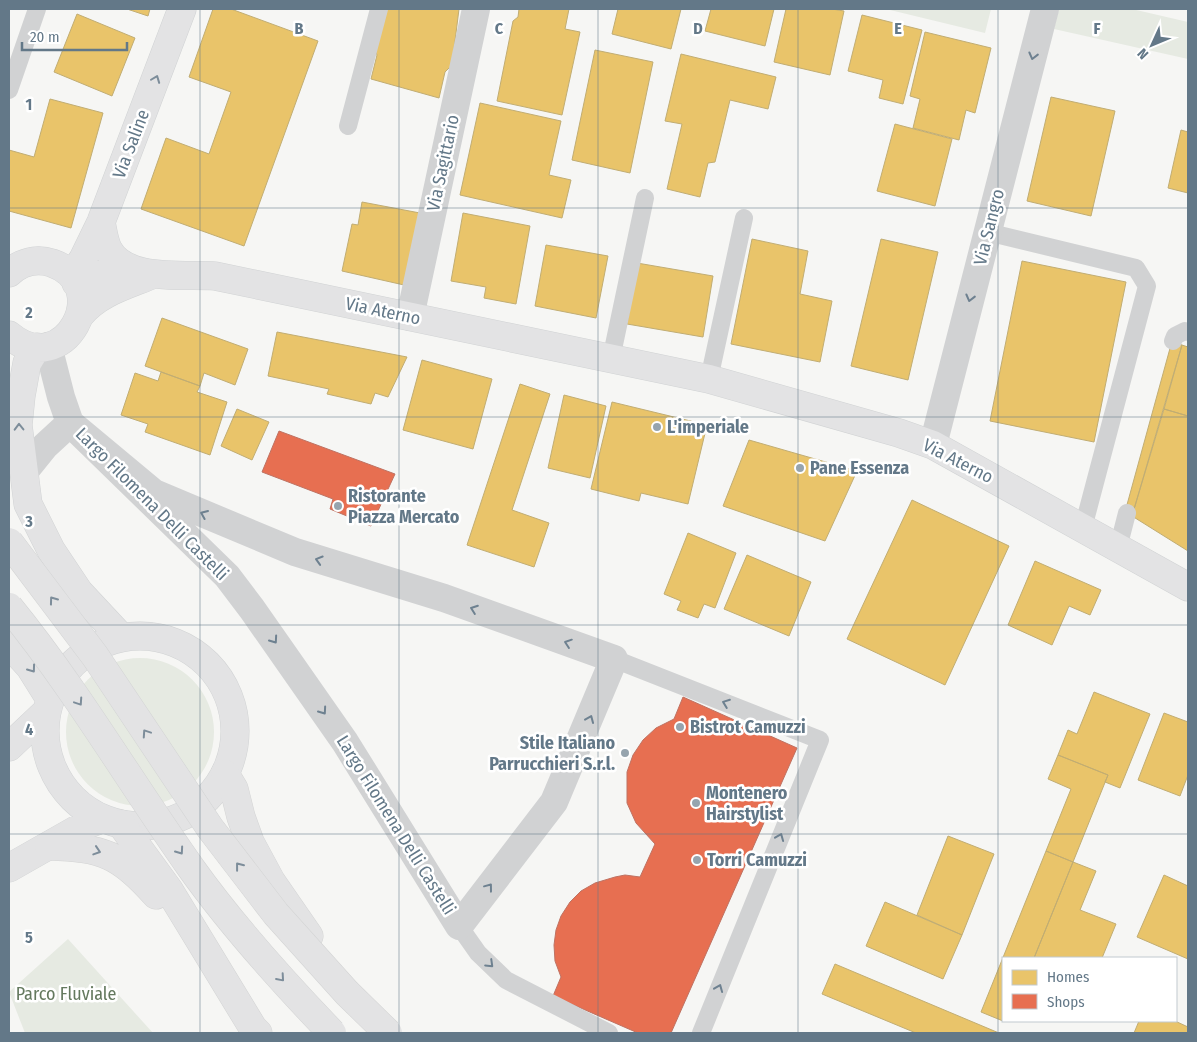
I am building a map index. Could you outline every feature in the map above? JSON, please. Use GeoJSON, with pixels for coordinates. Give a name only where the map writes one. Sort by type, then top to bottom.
{"type":"FeatureCollection","features":[{"type":"Feature","properties":{"kind":"main road","name":"Via Saline"},"geometry":{"type":"LineString","coordinates":[[74,280],[101,222],[182,9]]}},
{"type":"Feature","properties":{"kind":"main road"},"geometry":{"type":"LineString","coordinates":[[101,222],[104,241],[111,254],[123,265],[142,272]]}},
{"type":"Feature","properties":{"kind":"main road"},"geometry":{"type":"LineString","coordinates":[[9,272],[16,266],[26,262],[46,261],[64,269],[74,280],[80,293],[80,314],[72,332],[65,338],[42,347],[27,363],[18,425],[28,504],[51,550],[79,592],[120,637]]}},
{"type":"Feature","properties":{"kind":"main road","name":"Via Aterno"},"geometry":{"type":"LineString","coordinates":[[74,280],[112,271],[215,276],[709,378],[900,433],[933,445],[1188,587]]}},
{"type":"Feature","properties":{"kind":"main road","name":"Via Aterno"},"geometry":{"type":"LineString","coordinates":[[80,314],[100,297],[142,272]]}},
{"type":"Feature","properties":{"kind":"main road"},"geometry":{"type":"LineString","coordinates":[[9,335],[25,345],[42,347]]}},
{"type":"Feature","properties":{"kind":"main road"},"geometry":{"type":"LineString","coordinates":[[9,542],[95,656],[222,844],[276,914],[347,993],[388,1033]]}},
{"type":"Feature","properties":{"kind":"main road"},"geometry":{"type":"LineString","coordinates":[[9,607],[67,684],[192,870],[235,925],[302,1003],[332,1033]]}},
{"type":"Feature","properties":{"kind":"main road"},"geometry":{"type":"LineString","coordinates":[[9,644],[30,667],[48,705],[44,738],[46,750],[56,775],[70,796],[90,812],[111,822],[134,826],[162,824],[182,817],[199,806],[209,797],[225,774],[234,749],[235,722],[229,696],[216,673],[197,654],[173,641],[147,635],[120,637],[90,649],[77,659],[61,677],[48,705],[9,747]]}},
{"type":"Feature","properties":{"kind":"main road"},"geometry":{"type":"LineString","coordinates":[[225,774],[234,789],[240,818],[250,842],[271,881],[302,929],[352,986],[401,1033]]}},
{"type":"Feature","properties":{"kind":"main road"},"geometry":{"type":"LineString","coordinates":[[9,868],[83,826],[111,822]]}},
{"type":"Feature","properties":{"kind":"main road"},"geometry":{"type":"LineString","coordinates":[[111,822],[169,890],[210,960],[258,1033]]}},
{"type":"Feature","properties":{"kind":"main road"},"geometry":{"type":"LineString","coordinates":[[49,846],[82,847],[111,856],[126,864],[141,877],[210,960]]}},
{"type":"Feature","properties":{"kind":"street","name":"Via Sagittario"},"geometry":{"type":"LineString","coordinates":[[410,317],[476,9]]}},
{"type":"Feature","properties":{"kind":"street","name":"Via Sangro"},"geometry":{"type":"LineString","coordinates":[[933,445],[1045,9]]}},
{"type":"Feature","properties":{"kind":"street","name":"Largo Filomena Delli Castelli"},"geometry":{"type":"LineString","coordinates":[[42,347],[70,423],[232,583],[345,742],[459,926],[554,802],[614,658],[444,598],[295,552],[154,493],[70,423]]}},
{"type":"Feature","properties":{"kind":"street"},"geometry":{"type":"LineString","coordinates":[[24,472],[45,446],[70,423]]}},
{"type":"Feature","properties":{"kind":"lane"},"geometry":{"type":"LineString","coordinates":[[9,90],[37,9]]}},
{"type":"Feature","properties":{"kind":"lane"},"geometry":{"type":"LineString","coordinates":[[348,126],[379,9]]}},
{"type":"Feature","properties":{"kind":"lane"},"geometry":{"type":"LineString","coordinates":[[611,359],[646,198]]}},
{"type":"Feature","properties":{"kind":"lane"},"geometry":{"type":"LineString","coordinates":[[709,378],[744,218]]}},
{"type":"Feature","properties":{"kind":"lane"},"geometry":{"type":"LineString","coordinates":[[987,232],[1136,268],[1147,286],[1083,528]]}},
{"type":"Feature","properties":{"kind":"lane"},"geometry":{"type":"LineString","coordinates":[[1173,341],[1175,336],[1186,331],[1188,332]]}},
{"type":"Feature","properties":{"kind":"lane"},"geometry":{"type":"LineString","coordinates":[[1118,548],[1127,513]]}},
{"type":"Feature","properties":{"kind":"lane"},"geometry":{"type":"LineString","coordinates":[[614,658],[820,740],[701,1033]]}},
{"type":"Feature","properties":{"kind":"lane"},"geometry":{"type":"LineString","coordinates":[[459,926],[478,953],[506,980],[609,1033]]}},
{"type":"Feature","properties":{"kind":"green space"},"geometry":{"type":"Polygon","coordinates":[[[886,9],[991,9],[985,33],[886,9]]]}},
{"type":"Feature","properties":{"kind":"green space"},"geometry":{"type":"Polygon","coordinates":[[[1059,9],[1132,9],[1188,22],[1188,59],[1054,29],[1059,9]]]}},
{"type":"Feature","properties":{"kind":"green space"},"geometry":{"type":"Polygon","coordinates":[[[140,658],[168,664],[192,680],[208,704],[214,732],[208,760],[192,784],[168,800],[140,806],[112,800],[88,784],[72,760],[66,732],[72,704],[88,680],[112,664],[140,658]]]}},
{"type":"Feature","properties":{"kind":"green space","name":"Parco Fluviale"},"geometry":{"type":"Polygon","coordinates":[[[68,939],[153,1033],[25,1033],[9,992],[68,939]]]}},
{"type":"Feature","properties":{"kind":"building: Homes"},"geometry":{"type":"Polygon","coordinates":[[[127,9],[150,9],[148,16],[127,9]]]}},
{"type":"Feature","properties":{"kind":"building: Homes"},"geometry":{"type":"Polygon","coordinates":[[[213,9],[231,9],[318,41],[244,246],[141,209],[166,138],[209,154],[231,92],[189,77],[213,9]]]}},
{"type":"Feature","properties":{"kind":"building: Homes"},"geometry":{"type":"Polygon","coordinates":[[[386,9],[459,9],[452,65],[445,72],[439,98],[371,79],[377,55],[374,48],[386,9]]]}},
{"type":"Feature","properties":{"kind":"building: Homes"},"geometry":{"type":"Polygon","coordinates":[[[519,9],[569,9],[565,29],[580,32],[562,115],[497,101],[513,21],[518,17],[519,9]]]}},
{"type":"Feature","properties":{"kind":"building: Homes"},"geometry":{"type":"Polygon","coordinates":[[[618,9],[681,9],[671,49],[612,34],[618,9]]]}},
{"type":"Feature","properties":{"kind":"building: Homes"},"geometry":{"type":"Polygon","coordinates":[[[711,9],[774,9],[765,46],[705,31],[711,9]]]}},
{"type":"Feature","properties":{"kind":"building: Homes"},"geometry":{"type":"Polygon","coordinates":[[[786,9],[832,9],[844,11],[830,75],[774,62],[786,9]]]}},
{"type":"Feature","properties":{"kind":"building: Homes"},"geometry":{"type":"Polygon","coordinates":[[[77,14],[135,38],[112,96],[54,72],[77,14]]]}},
{"type":"Feature","properties":{"kind":"building: Homes"},"geometry":{"type":"Polygon","coordinates":[[[862,15],[922,30],[903,104],[879,98],[883,80],[848,71],[862,15]]]}},
{"type":"Feature","properties":{"kind":"building: Homes"},"geometry":{"type":"Polygon","coordinates":[[[925,32],[991,48],[975,113],[966,110],[959,140],[913,128],[920,99],[910,96],[925,32]]]}},
{"type":"Feature","properties":{"kind":"building: Homes"},"geometry":{"type":"Polygon","coordinates":[[[595,50],[653,62],[630,173],[572,160],[595,50]]]}},
{"type":"Feature","properties":{"kind":"building: Homes"},"geometry":{"type":"Polygon","coordinates":[[[681,54],[776,77],[768,109],[730,100],[715,162],[708,163],[700,197],[667,189],[682,124],[665,121],[681,54]]]}},
{"type":"Feature","properties":{"kind":"building: Homes"},"geometry":{"type":"Polygon","coordinates":[[[1051,97],[1115,111],[1091,216],[1027,201],[1051,97]]]}},
{"type":"Feature","properties":{"kind":"building: Homes"},"geometry":{"type":"Polygon","coordinates":[[[50,99],[103,113],[71,228],[9,211],[9,150],[34,157],[50,99]]]}},
{"type":"Feature","properties":{"kind":"building: Homes"},"geometry":{"type":"Polygon","coordinates":[[[480,103],[561,121],[549,175],[571,180],[562,218],[460,195],[480,103]]]}},
{"type":"Feature","properties":{"kind":"building: Homes"},"geometry":{"type":"Polygon","coordinates":[[[895,124],[952,139],[935,206],[877,191],[895,124]]]}},
{"type":"Feature","properties":{"kind":"building: Homes"},"geometry":{"type":"Polygon","coordinates":[[[1181,130],[1188,132],[1188,193],[1168,188],[1181,130]]]}},
{"type":"Feature","properties":{"kind":"building: Homes"},"geometry":{"type":"Polygon","coordinates":[[[362,202],[420,213],[404,285],[342,271],[352,224],[358,225],[362,202]]]}},
{"type":"Feature","properties":{"kind":"building: Homes"},"geometry":{"type":"Polygon","coordinates":[[[463,213],[530,226],[516,304],[484,298],[486,287],[451,281],[463,213]]]}},
{"type":"Feature","properties":{"kind":"building: Homes"},"geometry":{"type":"Polygon","coordinates":[[[752,239],[808,251],[800,294],[832,301],[820,362],[731,344],[752,239]]]}},
{"type":"Feature","properties":{"kind":"building: Homes"},"geometry":{"type":"Polygon","coordinates":[[[881,239],[938,252],[908,380],[851,366],[881,239]]]}},
{"type":"Feature","properties":{"kind":"building: Homes"},"geometry":{"type":"Polygon","coordinates":[[[546,245],[608,256],[596,318],[535,306],[546,245]]]}},
{"type":"Feature","properties":{"kind":"building: Homes"},"geometry":{"type":"Polygon","coordinates":[[[1022,261],[1126,282],[1094,442],[990,421],[1022,261]]]}},
{"type":"Feature","properties":{"kind":"building: Homes"},"geometry":{"type":"Polygon","coordinates":[[[637,263],[713,276],[703,337],[627,324],[637,263]]]}},
{"type":"Feature","properties":{"kind":"building: Homes"},"geometry":{"type":"Polygon","coordinates":[[[162,318],[248,349],[235,385],[204,373],[200,386],[145,366],[162,318]]]}},
{"type":"Feature","properties":{"kind":"building: Homes"},"geometry":{"type":"Polygon","coordinates":[[[277,332],[407,357],[388,397],[375,393],[371,404],[327,394],[329,389],[268,376],[277,332]]]}},
{"type":"Feature","properties":{"kind":"building: Homes"},"geometry":{"type":"Polygon","coordinates":[[[1172,341],[1182,345],[1132,516],[1125,512],[1172,341]]]}},
{"type":"Feature","properties":{"kind":"building: Homes"},"geometry":{"type":"Polygon","coordinates":[[[1182,345],[1188,347],[1188,416],[1164,409],[1182,345]]]}},
{"type":"Feature","properties":{"kind":"building: Homes"},"geometry":{"type":"Polygon","coordinates":[[[422,360],[492,379],[473,449],[403,430],[422,360]]]}},
{"type":"Feature","properties":{"kind":"building: Homes"},"geometry":{"type":"Polygon","coordinates":[[[161,372],[200,386],[197,392],[227,402],[210,455],[145,432],[148,424],[121,415],[135,373],[158,381],[161,372]]]}},
{"type":"Feature","properties":{"kind":"building: Homes"},"geometry":{"type":"Polygon","coordinates":[[[520,384],[550,394],[512,510],[549,523],[534,567],[467,545],[520,384]]]}},
{"type":"Feature","properties":{"kind":"building: Homes"},"geometry":{"type":"Polygon","coordinates":[[[564,395],[606,406],[590,478],[548,468],[564,395]]]}},
{"type":"Feature","properties":{"kind":"building: Homes"},"geometry":{"type":"Polygon","coordinates":[[[612,402],[707,425],[688,504],[641,493],[639,501],[591,489],[612,402]]]}},
{"type":"Feature","properties":{"kind":"building: Homes"},"geometry":{"type":"Polygon","coordinates":[[[237,409],[269,422],[252,460],[221,446],[237,409]]]}},
{"type":"Feature","properties":{"kind":"building: Homes"},"geometry":{"type":"Polygon","coordinates":[[[1164,409],[1188,416],[1188,551],[1132,516],[1164,409]]]}},
{"type":"Feature","properties":{"kind":"building: Homes"},"geometry":{"type":"Polygon","coordinates":[[[749,440],[857,471],[825,541],[723,506],[749,440]]]}},
{"type":"Feature","properties":{"kind":"building: Homes"},"geometry":{"type":"Polygon","coordinates":[[[912,500],[1009,546],[945,685],[847,639],[912,500]]]}},
{"type":"Feature","properties":{"kind":"building: Homes"},"geometry":{"type":"Polygon","coordinates":[[[688,533],[736,553],[715,608],[704,604],[698,618],[677,610],[681,601],[664,594],[688,533]]]}},
{"type":"Feature","properties":{"kind":"building: Homes"},"geometry":{"type":"Polygon","coordinates":[[[747,555],[811,582],[789,636],[724,609],[747,555]]]}},
{"type":"Feature","properties":{"kind":"building: Homes"},"geometry":{"type":"Polygon","coordinates":[[[1035,561],[1101,590],[1090,615],[1069,606],[1052,645],[1008,625],[1035,561]]]}},
{"type":"Feature","properties":{"kind":"building: Homes"},"geometry":{"type":"Polygon","coordinates":[[[1094,692],[1150,714],[1120,788],[1105,782],[1108,775],[1058,755],[1068,730],[1077,734],[1094,692]]]}},
{"type":"Feature","properties":{"kind":"building: Homes"},"geometry":{"type":"Polygon","coordinates":[[[1164,713],[1188,722],[1188,775],[1180,796],[1138,780],[1164,713]]]}},
{"type":"Feature","properties":{"kind":"building: Homes"},"geometry":{"type":"Polygon","coordinates":[[[1058,755],[1108,775],[1073,862],[1046,851],[1071,789],[1048,779],[1058,755]]]}},
{"type":"Feature","properties":{"kind":"building: Homes"},"geometry":{"type":"Polygon","coordinates":[[[948,836],[994,854],[962,935],[917,915],[948,836]]]}},
{"type":"Feature","properties":{"kind":"building: Homes"},"geometry":{"type":"Polygon","coordinates":[[[1046,851],[1073,862],[1034,957],[1003,957],[1046,851]]]}},
{"type":"Feature","properties":{"kind":"building: Homes"},"geometry":{"type":"Polygon","coordinates":[[[1073,862],[1096,871],[1080,910],[1116,924],[1102,957],[1034,957],[1073,862]]]}},
{"type":"Feature","properties":{"kind":"building: Homes"},"geometry":{"type":"Polygon","coordinates":[[[1164,875],[1188,886],[1188,959],[1137,937],[1164,875]]]}},
{"type":"Feature","properties":{"kind":"building: Homes"},"geometry":{"type":"Polygon","coordinates":[[[885,902],[962,935],[943,979],[866,946],[885,902]]]}},
{"type":"Feature","properties":{"kind":"building: Homes"},"geometry":{"type":"Polygon","coordinates":[[[1002,960],[1002,1021],[981,1012],[1002,960]]]}},
{"type":"Feature","properties":{"kind":"building: Homes"},"geometry":{"type":"Polygon","coordinates":[[[835,964],[999,1033],[916,1033],[822,994],[835,964]]]}},
{"type":"Feature","properties":{"kind":"building: Homes"},"geometry":{"type":"Polygon","coordinates":[[[1139,1022],[1177,1022],[1188,1027],[1188,1033],[1134,1033],[1139,1022]]]}},
{"type":"Feature","properties":{"kind":"building: Shops"},"geometry":{"type":"Polygon","coordinates":[[[279,431],[395,474],[371,526],[330,509],[333,499],[262,472],[279,431]]]}},
{"type":"Feature","properties":{"kind":"building: Shops","name":"Torri Camuzzi"},"geometry":{"type":"Polygon","coordinates":[[[683,697],[797,748],[671,1033],[638,1033],[553,996],[561,977],[555,961],[554,945],[556,930],[561,916],[570,902],[581,891],[595,883],[615,877],[625,875],[640,877],[655,844],[636,823],[627,803],[627,772],[633,755],[643,740],[656,728],[674,719],[683,697]]]}},
{"type":"Feature","properties":{"kind":"place","name":"L'imperiale"},"geometry":{"type":"Point","coordinates":[657,427]}},
{"type":"Feature","properties":{"kind":"place","name":"Pane Essenza"},"geometry":{"type":"Point","coordinates":[800,468]}},
{"type":"Feature","properties":{"kind":"place","name":"Ristorante Piazza Mercato"},"geometry":{"type":"Point","coordinates":[338,506]}},
{"type":"Feature","properties":{"kind":"place","name":"Bistrot Camuzzi"},"geometry":{"type":"Point","coordinates":[680,727]}},
{"type":"Feature","properties":{"kind":"place","name":"Stile Italiano Parrucchieri S.r.l."},"geometry":{"type":"Point","coordinates":[625,753]}},
{"type":"Feature","properties":{"kind":"place","name":"Montenero Hairstylist"},"geometry":{"type":"Point","coordinates":[696,803]}},
{"type":"Feature","properties":{"kind":"place","name":"Torri Camuzzi"},"geometry":{"type":"Point","coordinates":[697,860]}}]}
